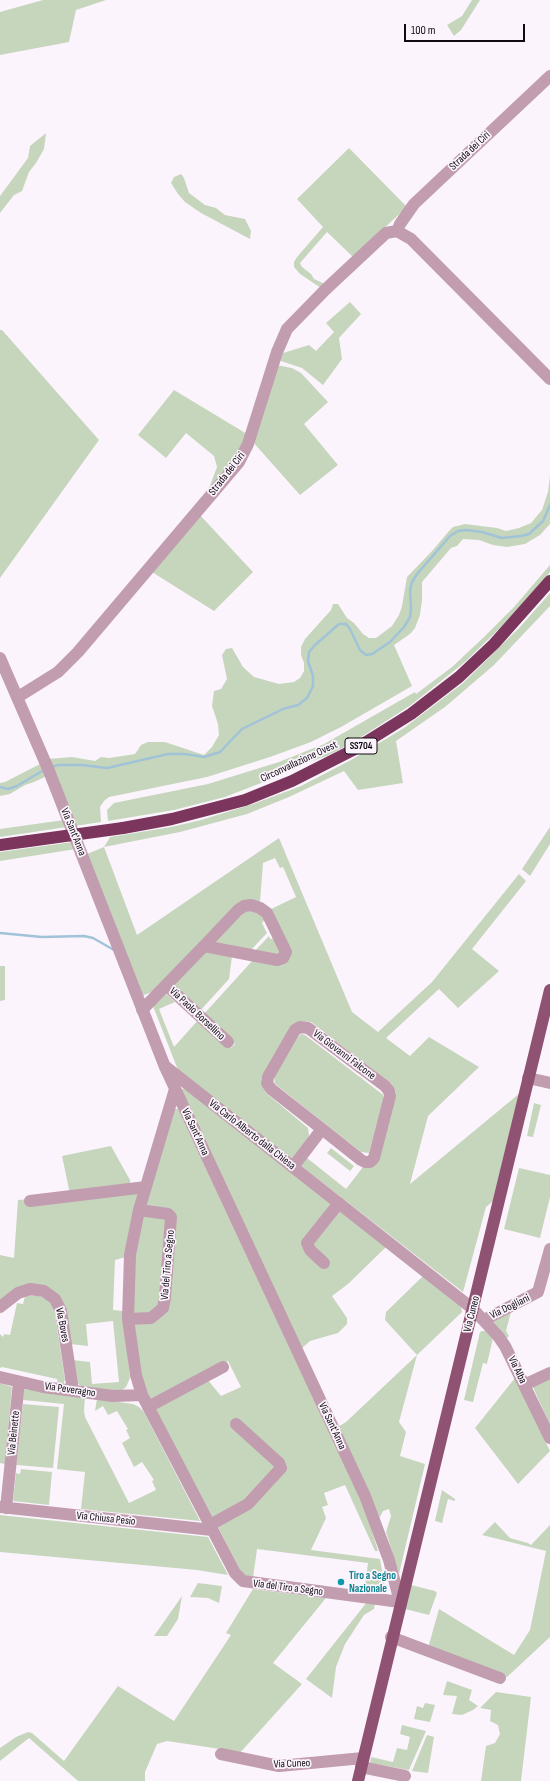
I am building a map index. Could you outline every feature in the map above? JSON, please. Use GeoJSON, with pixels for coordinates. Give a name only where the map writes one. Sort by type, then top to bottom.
{"type":"FeatureCollection","features":[{"type":"Feature","properties":{"kind":"highway","name":"Circonvallazione Ovest"},"geometry":{"type":"LineString","coordinates":[[0,845],[123,828],[172,819],[245,800],[292,781],[355,749],[411,714],[459,677],[494,644],[550,581]]}},
{"type":"Feature","properties":{"kind":"main road","name":"Via Cuneo"},"geometry":{"type":"LineString","coordinates":[[358,1781],[400,1602],[550,990]]}},
{"type":"Feature","properties":{"kind":"street","name":"Strada dei Ciri"},"geometry":{"type":"LineString","coordinates":[[18,697],[58,672],[82,649],[239,462],[248,444],[280,346],[292,323],[383,235],[397,231],[414,204],[550,76]]}},
{"type":"Feature","properties":{"kind":"street"},"geometry":{"type":"LineString","coordinates":[[397,231],[411,239],[550,379]]}},
{"type":"Feature","properties":{"kind":"street","name":"Via Sant'Anna"},"geometry":{"type":"LineString","coordinates":[[0,658],[48,768],[165,1067],[364,1496],[387,1555],[400,1602]]}},
{"type":"Feature","properties":{"kind":"street","name":"Via Paolo Borsellino"},"geometry":{"type":"LineString","coordinates":[[142,1010],[238,910],[244,906],[254,906],[263,909],[267,913],[286,952],[283,958],[277,960],[204,946]]}},
{"type":"Feature","properties":{"kind":"street","name":"Via Paolo Borsellino"},"geometry":{"type":"LineString","coordinates":[[166,985],[228,1042]]}},
{"type":"Feature","properties":{"kind":"street","name":"Via Giovanni Falcone"},"geometry":{"type":"LineString","coordinates":[[301,1026],[308,1028],[385,1086],[390,1093],[374,1158],[370,1162],[363,1162],[322,1129],[270,1090],[267,1083],[268,1077],[295,1030],[301,1026]]}},
{"type":"Feature","properties":{"kind":"street","name":"Via Carlo Alberto dalla Chiesa"},"geometry":{"type":"LineString","coordinates":[[165,1067],[473,1308]]}},
{"type":"Feature","properties":{"kind":"street"},"geometry":{"type":"LineString","coordinates":[[528,1078],[550,1083]]}},
{"type":"Feature","properties":{"kind":"street","name":"Via del Tiro a Segno"},"geometry":{"type":"LineString","coordinates":[[175,1089],[139,1210],[130,1255],[128,1319],[136,1376],[142,1395],[235,1574],[246,1583],[400,1602]]}},
{"type":"Feature","properties":{"kind":"street"},"geometry":{"type":"LineString","coordinates":[[293,1167],[322,1129]]}},
{"type":"Feature","properties":{"kind":"street"},"geometry":{"type":"LineString","coordinates":[[30,1201],[146,1187]]}},
{"type":"Feature","properties":{"kind":"street"},"geometry":{"type":"LineString","coordinates":[[324,1263],[308,1248],[307,1242],[339,1203]]}},
{"type":"Feature","properties":{"kind":"street","name":"Via del Tiro a Segno"},"geometry":{"type":"LineString","coordinates":[[128,1319],[151,1318],[163,1308],[165,1298],[172,1217],[168,1214],[139,1210]]}},
{"type":"Feature","properties":{"kind":"street","name":"Via Dogliani"},"geometry":{"type":"LineString","coordinates":[[484,1320],[538,1292],[550,1249]]}},
{"type":"Feature","properties":{"kind":"street","name":"Via Boves"},"geometry":{"type":"LineString","coordinates":[[0,1307],[18,1293],[30,1289],[44,1291],[55,1299],[61,1311],[72,1391]]}},
{"type":"Feature","properties":{"kind":"street","name":"Via Alba"},"geometry":{"type":"LineString","coordinates":[[473,1308],[505,1346],[550,1438]]}},
{"type":"Feature","properties":{"kind":"street"},"geometry":{"type":"LineString","coordinates":[[148,1407],[223,1367]]}},
{"type":"Feature","properties":{"kind":"street"},"geometry":{"type":"LineString","coordinates":[[524,1385],[550,1373]]}},
{"type":"Feature","properties":{"kind":"street","name":"Via Peveragno"},"geometry":{"type":"LineString","coordinates":[[0,1377],[19,1382],[72,1391],[118,1397],[142,1395]]}},
{"type":"Feature","properties":{"kind":"street","name":"Via Beinette"},"geometry":{"type":"LineString","coordinates":[[3,1508],[19,1382]]}},
{"type":"Feature","properties":{"kind":"street"},"geometry":{"type":"LineString","coordinates":[[211,1527],[248,1504],[281,1468],[279,1463],[236,1424]]}},
{"type":"Feature","properties":{"kind":"street","name":"Via Chiusa Pesio"},"geometry":{"type":"LineString","coordinates":[[3,1508],[211,1527]]}},
{"type":"Feature","properties":{"kind":"street"},"geometry":{"type":"LineString","coordinates":[[392,1637],[500,1678]]}},
{"type":"Feature","properties":{"kind":"street","name":"Via Cuneo"},"geometry":{"type":"LineString","coordinates":[[222,1754],[279,1766],[362,1763]]}},
{"type":"Feature","properties":{"kind":"street"},"geometry":{"type":"LineString","coordinates":[[362,1763],[405,1776]]}},
{"type":"Feature","properties":{"kind":"green space"},"geometry":{"type":"Polygon","coordinates":[[[43,0],[106,0],[76,10],[69,42],[0,55],[0,12],[43,0]]]}},
{"type":"Feature","properties":{"kind":"green space"},"geometry":{"type":"Polygon","coordinates":[[[472,0],[480,0],[461,30],[454,36],[447,25],[462,16],[472,0]]]}},
{"type":"Feature","properties":{"kind":"green space"},"geometry":{"type":"Polygon","coordinates":[[[46,133],[44,149],[29,172],[22,191],[14,195],[0,213],[0,196],[28,158],[30,146],[46,133]]]}},
{"type":"Feature","properties":{"kind":"green space"},"geometry":{"type":"Polygon","coordinates":[[[349,148],[407,207],[353,257],[327,232],[300,263],[314,279],[325,284],[321,288],[300,274],[294,267],[294,262],[297,257],[323,227],[297,199],[349,148]]]}},
{"type":"Feature","properties":{"kind":"green space"},"geometry":{"type":"Polygon","coordinates":[[[181,174],[184,178],[189,193],[205,205],[216,208],[225,215],[245,219],[251,231],[250,239],[201,213],[185,202],[171,183],[174,177],[181,174]]]}},
{"type":"Feature","properties":{"kind":"green space"},"geometry":{"type":"Polygon","coordinates":[[[350,302],[361,314],[339,338],[342,359],[323,385],[302,368],[278,360],[280,354],[309,345],[316,351],[334,332],[326,323],[350,302]]]}},
{"type":"Feature","properties":{"kind":"green space"},"geometry":{"type":"Polygon","coordinates":[[[0,330],[2,330],[99,440],[0,578],[0,330]]]}},
{"type":"Feature","properties":{"kind":"green space"},"geometry":{"type":"Polygon","coordinates":[[[276,365],[292,368],[301,373],[328,402],[304,424],[338,465],[300,495],[252,441],[276,365]]]}},
{"type":"Feature","properties":{"kind":"green space"},"geometry":{"type":"Polygon","coordinates":[[[174,390],[247,434],[239,457],[209,488],[217,467],[214,456],[186,433],[166,458],[138,435],[174,390]]]}},
{"type":"Feature","properties":{"kind":"green space"},"geometry":{"type":"Polygon","coordinates":[[[550,476],[550,524],[540,535],[525,544],[507,547],[493,545],[479,540],[463,539],[457,546],[451,548],[422,582],[420,615],[415,628],[410,634],[394,645],[412,686],[341,727],[311,742],[207,777],[109,797],[100,807],[101,822],[75,826],[48,759],[72,757],[95,761],[101,757],[109,758],[135,754],[141,745],[148,742],[165,742],[204,755],[212,747],[219,735],[218,724],[212,706],[214,691],[221,689],[227,679],[222,655],[226,649],[232,648],[243,667],[254,677],[279,684],[294,682],[300,678],[304,671],[301,647],[305,639],[331,610],[333,604],[338,604],[347,618],[354,623],[363,634],[369,638],[376,638],[392,626],[399,615],[407,577],[453,527],[465,524],[497,528],[506,531],[531,523],[542,510],[548,492],[550,476]]]}},
{"type":"Feature","properties":{"kind":"green space"},"geometry":{"type":"Polygon","coordinates":[[[199,514],[253,572],[214,611],[152,572],[199,514]]]}},
{"type":"Feature","properties":{"kind":"green space"},"geometry":{"type":"Polygon","coordinates":[[[550,565],[550,572],[533,592],[501,627],[465,662],[411,705],[352,743],[327,756],[288,769],[261,783],[225,797],[174,810],[108,821],[107,810],[114,803],[208,784],[279,762],[324,744],[415,692],[416,694],[452,667],[484,637],[514,607],[550,565]]]}},
{"type":"Feature","properties":{"kind":"green space"},"geometry":{"type":"Polygon","coordinates":[[[550,593],[550,606],[494,665],[445,707],[396,741],[403,783],[358,790],[344,771],[289,797],[247,814],[180,832],[104,847],[110,837],[171,827],[201,820],[253,804],[301,786],[351,760],[404,728],[463,683],[520,627],[550,593]]]}},
{"type":"Feature","properties":{"kind":"green space"},"geometry":{"type":"Polygon","coordinates":[[[42,763],[47,776],[25,785],[10,794],[0,796],[0,783],[5,782],[42,763]]]}},
{"type":"Feature","properties":{"kind":"green space"},"geometry":{"type":"Polygon","coordinates":[[[64,820],[67,827],[0,837],[0,829],[64,820]]]}},
{"type":"Feature","properties":{"kind":"green space"},"geometry":{"type":"Polygon","coordinates":[[[550,827],[550,844],[530,876],[522,869],[550,827]]]}},
{"type":"Feature","properties":{"kind":"green space"},"geometry":{"type":"Polygon","coordinates":[[[279,838],[352,1012],[378,1032],[432,982],[519,874],[526,881],[472,949],[499,971],[458,1008],[439,989],[386,1038],[410,1056],[429,1037],[479,1067],[428,1116],[410,1184],[520,1093],[493,1201],[486,1207],[463,1292],[301,1166],[307,1158],[346,1189],[363,1167],[396,1095],[395,1090],[390,1083],[311,1022],[299,1021],[293,1025],[261,1080],[266,1093],[308,1128],[309,1136],[307,1141],[293,1160],[178,1070],[153,1006],[165,993],[175,1002],[159,1009],[174,1047],[199,1019],[231,1048],[235,1044],[203,1015],[253,960],[283,963],[269,910],[296,897],[283,867],[280,868],[275,858],[263,863],[260,902],[250,901],[152,992],[141,996],[87,854],[104,847],[137,935],[279,838]]]}},
{"type":"Feature","properties":{"kind":"green space"},"geometry":{"type":"Polygon","coordinates":[[[73,842],[76,849],[0,861],[0,852],[73,842]]]}},
{"type":"Feature","properties":{"kind":"green space"},"geometry":{"type":"Polygon","coordinates":[[[252,909],[266,918],[262,923],[267,933],[249,952],[219,946],[215,941],[245,911],[252,909]]]}},
{"type":"Feature","properties":{"kind":"green space"},"geometry":{"type":"Polygon","coordinates":[[[269,936],[270,939],[276,938],[281,954],[253,953],[269,936]]]}},
{"type":"Feature","properties":{"kind":"green space"},"geometry":{"type":"Polygon","coordinates":[[[206,952],[232,956],[229,979],[199,1012],[172,986],[206,952]]]}},
{"type":"Feature","properties":{"kind":"green space"},"geometry":{"type":"Polygon","coordinates":[[[0,966],[5,966],[5,1000],[0,1001],[0,966]]]}},
{"type":"Feature","properties":{"kind":"green space"},"geometry":{"type":"Polygon","coordinates":[[[301,1034],[305,1035],[384,1097],[369,1153],[361,1152],[275,1084],[274,1077],[301,1034]]]}},
{"type":"Feature","properties":{"kind":"green space"},"geometry":{"type":"Polygon","coordinates":[[[184,1088],[333,1205],[311,1246],[338,1209],[386,1247],[348,1284],[332,1296],[347,1318],[347,1324],[338,1333],[310,1341],[301,1349],[181,1090],[184,1088]]]}},
{"type":"Feature","properties":{"kind":"green space"},"geometry":{"type":"Polygon","coordinates":[[[534,1103],[541,1105],[533,1137],[527,1136],[534,1103]]]}},
{"type":"Feature","properties":{"kind":"green space"},"geometry":{"type":"Polygon","coordinates":[[[175,1109],[178,1109],[358,1494],[378,1551],[375,1551],[345,1485],[324,1493],[328,1505],[322,1507],[326,1518],[311,1550],[380,1559],[385,1588],[380,1594],[364,1592],[368,1563],[257,1549],[253,1578],[249,1578],[241,1572],[217,1525],[245,1511],[277,1465],[249,1499],[213,1518],[154,1407],[207,1379],[221,1396],[241,1387],[228,1361],[151,1401],[143,1384],[133,1321],[162,1312],[175,1216],[143,1209],[175,1109]]]}},
{"type":"Feature","properties":{"kind":"green space"},"geometry":{"type":"Polygon","coordinates":[[[111,1146],[130,1180],[130,1186],[70,1194],[62,1156],[111,1146]]]}},
{"type":"Feature","properties":{"kind":"green space"},"geometry":{"type":"Polygon","coordinates":[[[331,1148],[354,1166],[350,1171],[327,1153],[331,1148]]]}},
{"type":"Feature","properties":{"kind":"green space"},"geometry":{"type":"Polygon","coordinates":[[[519,1168],[550,1175],[550,1197],[540,1238],[504,1229],[519,1168]]]}},
{"type":"Feature","properties":{"kind":"green space"},"geometry":{"type":"Polygon","coordinates":[[[141,1191],[126,1257],[115,1260],[113,1310],[123,1311],[130,1378],[126,1387],[119,1392],[81,1386],[77,1383],[73,1360],[90,1362],[92,1384],[119,1382],[113,1321],[86,1324],[88,1346],[70,1344],[49,1288],[0,1301],[0,1255],[14,1258],[18,1200],[141,1191]]]}},
{"type":"Feature","properties":{"kind":"green space"},"geometry":{"type":"Polygon","coordinates":[[[142,1213],[166,1215],[162,1304],[152,1315],[133,1317],[134,1259],[142,1213]]]}},
{"type":"Feature","properties":{"kind":"green space"},"geometry":{"type":"Polygon","coordinates":[[[423,1276],[461,1307],[462,1312],[417,1355],[385,1320],[386,1312],[423,1276]]]}},
{"type":"Feature","properties":{"kind":"green space"},"geometry":{"type":"Polygon","coordinates":[[[30,1295],[45,1297],[54,1307],[65,1380],[63,1384],[58,1384],[57,1379],[2,1367],[0,1368],[0,1334],[3,1337],[4,1334],[10,1335],[17,1303],[23,1304],[25,1296],[30,1295]]]}},
{"type":"Feature","properties":{"kind":"green space"},"geometry":{"type":"Polygon","coordinates":[[[511,1312],[506,1331],[509,1336],[506,1339],[493,1324],[493,1321],[511,1312]]]}},
{"type":"Feature","properties":{"kind":"green space"},"geometry":{"type":"Polygon","coordinates":[[[487,1331],[493,1338],[487,1364],[483,1363],[473,1402],[464,1400],[480,1332],[487,1331]]]}},
{"type":"Feature","properties":{"kind":"green space"},"geometry":{"type":"Polygon","coordinates":[[[417,1355],[399,1422],[406,1432],[400,1456],[425,1464],[399,1574],[386,1532],[391,1516],[389,1509],[383,1511],[379,1519],[338,1427],[346,1422],[417,1355]]]}},
{"type":"Feature","properties":{"kind":"green space"},"geometry":{"type":"Polygon","coordinates":[[[550,1377],[550,1425],[532,1385],[550,1377]]]}},
{"type":"Feature","properties":{"kind":"green space"},"geometry":{"type":"Polygon","coordinates":[[[515,1378],[550,1451],[518,1484],[475,1428],[515,1378]]]}},
{"type":"Feature","properties":{"kind":"green space"},"geometry":{"type":"Polygon","coordinates":[[[0,1383],[12,1387],[5,1464],[0,1463],[0,1383]]]}},
{"type":"Feature","properties":{"kind":"green space"},"geometry":{"type":"Polygon","coordinates":[[[24,1389],[85,1397],[85,1417],[129,1503],[156,1490],[152,1481],[154,1480],[142,1462],[134,1467],[122,1443],[130,1438],[126,1430],[128,1429],[117,1411],[108,1415],[103,1406],[95,1411],[97,1399],[133,1404],[139,1407],[144,1412],[200,1521],[81,1509],[85,1472],[57,1469],[64,1404],[23,1400],[24,1389]]]}},
{"type":"Feature","properties":{"kind":"green space"},"geometry":{"type":"Polygon","coordinates":[[[23,1404],[59,1407],[53,1468],[16,1465],[23,1404]]]}},
{"type":"Feature","properties":{"kind":"green space"},"geometry":{"type":"Polygon","coordinates":[[[21,1469],[52,1472],[49,1505],[13,1501],[16,1473],[20,1474],[21,1469]]]}},
{"type":"Feature","properties":{"kind":"green space"},"geometry":{"type":"Polygon","coordinates":[[[442,1490],[455,1499],[455,1501],[448,1499],[442,1523],[435,1521],[442,1490]]]}},
{"type":"Feature","properties":{"kind":"green space"},"geometry":{"type":"Polygon","coordinates":[[[0,1515],[208,1537],[228,1575],[197,1570],[0,1552],[0,1515]]]}},
{"type":"Feature","properties":{"kind":"green space"},"geometry":{"type":"Polygon","coordinates":[[[495,1522],[510,1538],[531,1545],[550,1525],[550,1637],[507,1677],[428,1648],[439,1609],[514,1655],[530,1630],[546,1551],[482,1535],[495,1522]]]}},
{"type":"Feature","properties":{"kind":"green space"},"geometry":{"type":"Polygon","coordinates":[[[198,1583],[222,1586],[219,1603],[208,1598],[190,1597],[198,1583]]]}},
{"type":"Feature","properties":{"kind":"green space"},"geometry":{"type":"Polygon","coordinates":[[[411,1585],[435,1591],[437,1593],[429,1615],[405,1609],[411,1585]]]}},
{"type":"Feature","properties":{"kind":"green space"},"geometry":{"type":"Polygon","coordinates":[[[253,1589],[326,1598],[273,1663],[302,1684],[238,1755],[220,1749],[167,1741],[157,1744],[145,1772],[145,1781],[78,1781],[29,1738],[0,1761],[0,1748],[16,1737],[28,1732],[32,1733],[64,1761],[118,1686],[174,1721],[231,1635],[226,1633],[253,1589]]]}},
{"type":"Feature","properties":{"kind":"green space"},"geometry":{"type":"Polygon","coordinates":[[[182,1596],[178,1619],[167,1636],[154,1636],[182,1596]]]}},
{"type":"Feature","properties":{"kind":"green space"},"geometry":{"type":"Polygon","coordinates":[[[367,1602],[375,1603],[374,1609],[364,1615],[345,1644],[336,1667],[332,1698],[306,1679],[367,1602]]]}},
{"type":"Feature","properties":{"kind":"green space"},"geometry":{"type":"Polygon","coordinates":[[[447,1681],[472,1690],[469,1700],[478,1706],[462,1715],[452,1714],[457,1696],[443,1695],[447,1681]]]}},
{"type":"Feature","properties":{"kind":"green space"},"geometry":{"type":"Polygon","coordinates":[[[496,1692],[531,1697],[521,1781],[481,1781],[486,1746],[495,1743],[500,1734],[498,1725],[490,1721],[491,1710],[480,1708],[496,1692]]]}},
{"type":"Feature","properties":{"kind":"green space"},"geometry":{"type":"Polygon","coordinates":[[[425,1703],[435,1705],[430,1722],[414,1719],[417,1706],[423,1708],[425,1703]]]}},
{"type":"Feature","properties":{"kind":"green space"},"geometry":{"type":"Polygon","coordinates":[[[402,1725],[426,1731],[409,1770],[370,1763],[371,1757],[393,1762],[397,1748],[407,1750],[410,1737],[400,1734],[402,1725]]]}},
{"type":"Feature","properties":{"kind":"green space"},"geometry":{"type":"Polygon","coordinates":[[[427,1735],[434,1737],[428,1773],[412,1771],[427,1735]]]}},
{"type":"Feature","properties":{"kind":"waterway"},"geometry":{"type":"LineString","coordinates":[[51,767],[58,765],[82,765],[107,768],[168,754],[185,754],[204,757],[220,752],[242,729],[283,709],[298,705],[307,698],[313,686],[313,676],[308,661],[309,652],[339,624],[346,624],[360,650],[366,655],[372,654],[390,642],[404,627],[410,617],[410,590],[412,582],[417,574],[450,536],[458,531],[466,530],[482,532],[502,538],[529,534],[543,521],[550,505]]}},
{"type":"Feature","properties":{"kind":"waterway"},"geometry":{"type":"LineString","coordinates":[[0,787],[8,789],[17,786],[44,770]]}},
{"type":"Feature","properties":{"kind":"waterway"},"geometry":{"type":"LineString","coordinates":[[0,933],[42,937],[84,936],[93,938],[114,950]]}},
{"type":"Feature","properties":{"kind":"place","name":"Tiro a Segno Nazionale"},"geometry":{"type":"Point","coordinates":[341,1582]}}]}
